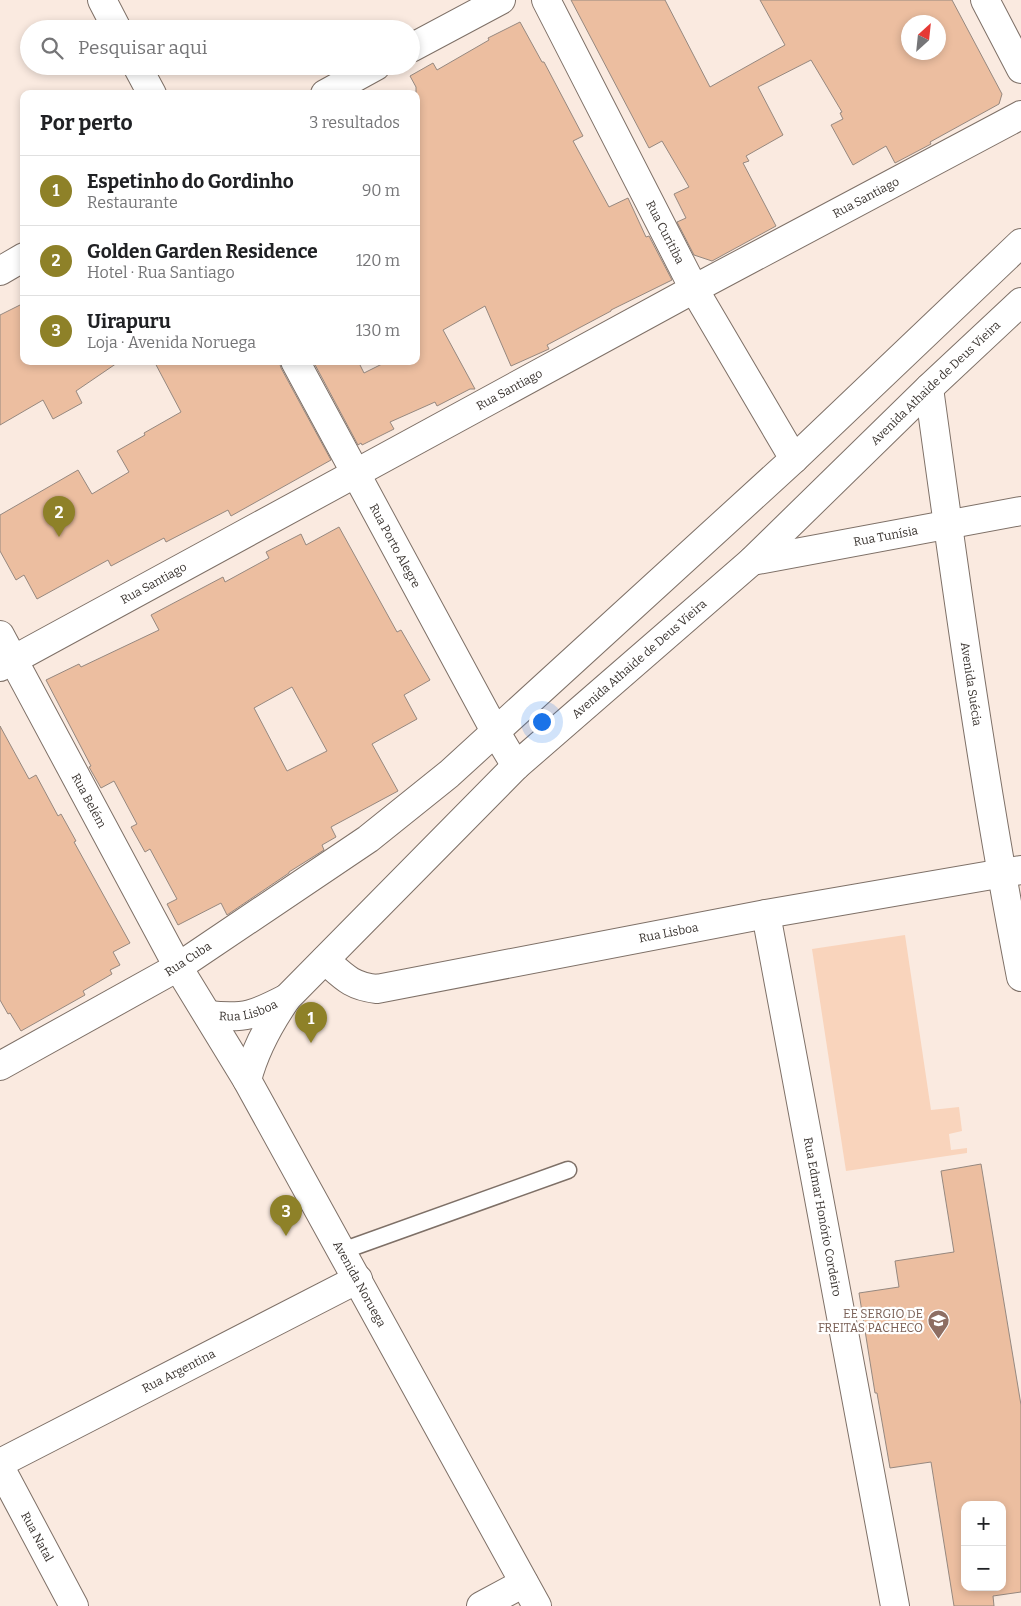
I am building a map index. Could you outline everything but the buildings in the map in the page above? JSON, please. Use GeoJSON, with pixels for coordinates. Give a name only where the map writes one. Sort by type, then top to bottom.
{"type":"FeatureCollection","features":[{"type":"Feature","properties":{"kind":"street"},"geometry":{"type":"LineString","coordinates":[[102,0],[112,20]]}},
{"type":"Feature","properties":{"kind":"street"},"geometry":{"type":"LineString","coordinates":[[420,43],[501,0]]}},
{"type":"Feature","properties":{"kind":"street","name":"Rua Curitiba"},"geometry":{"type":"LineString","coordinates":[[546,0],[694,289],[794,459]]}},
{"type":"Feature","properties":{"kind":"street"},"geometry":{"type":"LineString","coordinates":[[986,0],[1021,70]]}},
{"type":"Feature","properties":{"kind":"street"},"geometry":{"type":"LineString","coordinates":[[142,75],[150,90]]}},
{"type":"Feature","properties":{"kind":"street"},"geometry":{"type":"LineString","coordinates":[[332,90],[360,75]]}},
{"type":"Feature","properties":{"kind":"street","name":"Rua Santiago"},"geometry":{"type":"LineString","coordinates":[[7,664],[694,289],[1021,115]]}},
{"type":"Feature","properties":{"kind":"street"},"geometry":{"type":"LineString","coordinates":[[494,731],[794,459],[1021,243]]}},
{"type":"Feature","properties":{"kind":"street"},"geometry":{"type":"LineString","coordinates":[[0,270],[20,259]]}},
{"type":"Feature","properties":{"kind":"street","name":"Avenida Athaide de Deus Vieira"},"geometry":{"type":"LineString","coordinates":[[247,1080],[260,1041],[287,998],[516,766],[752,561],[929,388],[1021,302]]}},
{"type":"Feature","properties":{"kind":"street","name":"Rua Porto Alegre"},"geometry":{"type":"LineString","coordinates":[[297,365],[494,731],[516,766]]}},
{"type":"Feature","properties":{"kind":"street","name":"Avenida Suécia"},"geometry":{"type":"LineString","coordinates":[[929,388],[948,525],[1011,872],[1021,977]]}},
{"type":"Feature","properties":{"kind":"street","name":"Rua Tunísia"},"geometry":{"type":"LineString","coordinates":[[752,561],[1021,511]]}},
{"type":"Feature","properties":{"kind":"street","name":"Rua Belém"},"geometry":{"type":"LineString","coordinates":[[0,634],[7,664],[178,967]]}},
{"type":"Feature","properties":{"kind":"street","name":"Rua Cuba"},"geometry":{"type":"LineString","coordinates":[[0,1066],[178,967],[368,838],[448,774],[494,731]]}},
{"type":"Feature","properties":{"kind":"street","name":"Rua Lisboa"},"geometry":{"type":"LineString","coordinates":[[325,960],[347,979],[363,987],[377,988],[766,914],[1011,872]]}},
{"type":"Feature","properties":{"kind":"street","name":"Rua Edmar Honório Cordeiro"},"geometry":{"type":"LineString","coordinates":[[766,914],[895,1606]]}},
{"type":"Feature","properties":{"kind":"street","name":"Avenida Noruega"},"geometry":{"type":"LineString","coordinates":[[178,967],[247,1080],[531,1594]]}},
{"type":"Feature","properties":{"kind":"street","name":"Rua Lisboa"},"geometry":{"type":"LineString","coordinates":[[208,1015],[247,1016],[259,1013],[287,998]]}},
{"type":"Feature","properties":{"kind":"street","name":"Rua Argentina"},"geometry":{"type":"LineString","coordinates":[[0,1465],[358,1278]]}},
{"type":"Feature","properties":{"kind":"street","name":"Rua Natal"},"geometry":{"type":"LineString","coordinates":[[0,1465],[74,1606]]}},
{"type":"Feature","properties":{"kind":"street"},"geometry":{"type":"LineString","coordinates":[[481,1606],[531,1594]]}},
{"type":"Feature","properties":{"kind":"lane"},"geometry":{"type":"LineString","coordinates":[[342,1250],[568,1170]]}},
{"type":"Feature","properties":{"kind":"shaded area"},"geometry":{"type":"Polygon","coordinates":[[[905,935],[931,1110],[959,1107],[962,1131],[949,1134],[951,1150],[967,1148],[967,1153],[846,1171],[812,949],[905,935]]]}},
{"type":"Feature","properties":{"kind":"place","name":"Golden Garden Residence"},"geometry":{"type":"Point","coordinates":[59,537]}},
{"type":"Feature","properties":{"kind":"place","name":"Espetinho do Gordinho"},"geometry":{"type":"Point","coordinates":[311,1043]}},
{"type":"Feature","properties":{"kind":"place","name":"Uirapuru"},"geometry":{"type":"Point","coordinates":[286,1236]}},
{"type":"Feature","properties":{"kind":"place","name":"EE SERGIO DE FREITAS PACHECO"},"geometry":{"type":"Point","coordinates":[939,1340]}}]}
